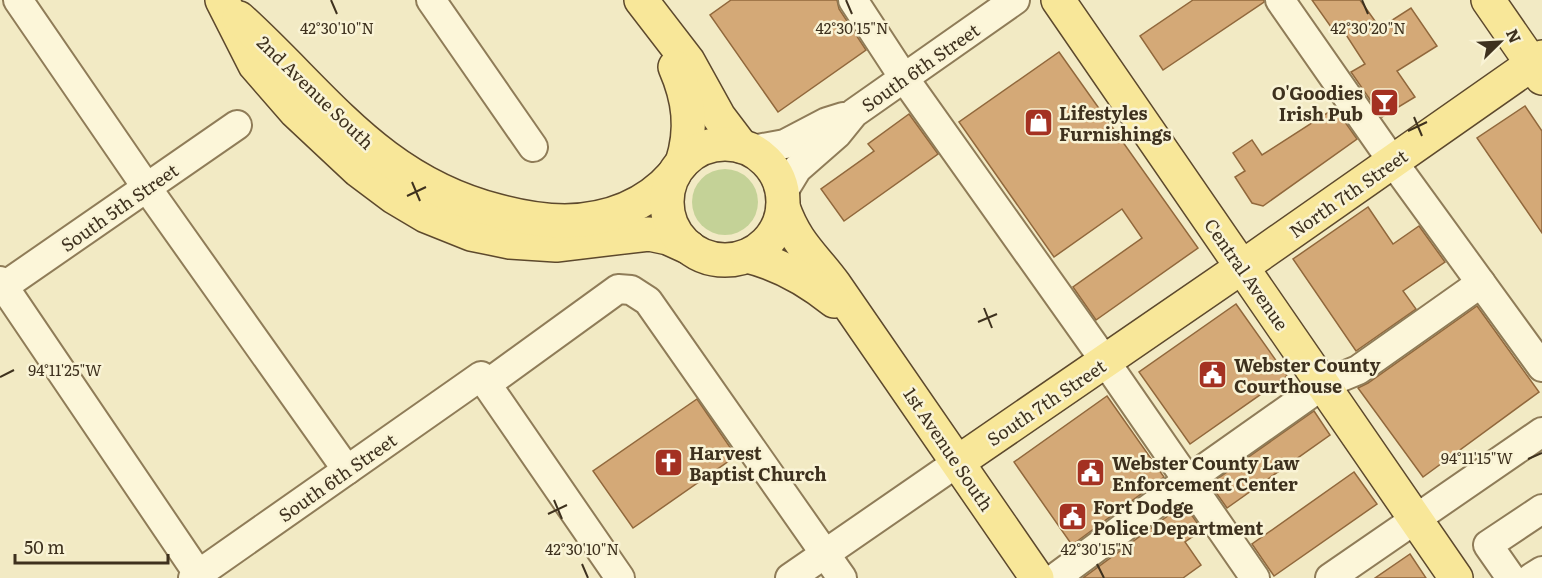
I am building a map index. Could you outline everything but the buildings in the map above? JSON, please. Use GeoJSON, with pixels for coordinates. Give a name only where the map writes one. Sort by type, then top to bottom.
{"type":"FeatureCollection","features":[{"type":"Feature","properties":{"kind":"main road","name":"Central Avenue"},"geometry":{"type":"LineString","coordinates":[[1058,0],[1456,578]]}},
{"type":"Feature","properties":{"kind":"main road"},"geometry":{"type":"LineString","coordinates":[[1488,0],[1539,66]]}},
{"type":"Feature","properties":{"kind":"main road","name":"2nd Avenue South"},"geometry":{"type":"LineString","coordinates":[[224,3],[373,148],[418,179],[447,194],[515,215],[540,220],[578,220],[604,216],[639,203],[656,192],[678,168]]}},
{"type":"Feature","properties":{"kind":"main road","name":"2nd Avenue South"},"geometry":{"type":"LineString","coordinates":[[224,3],[255,65],[295,111],[358,170],[394,197],[418,211],[448,226],[471,234],[510,242],[541,245],[564,244],[649,234],[668,238],[690,248]]}},
{"type":"Feature","properties":{"kind":"main road","name":"1st Avenue South"},"geometry":{"type":"LineString","coordinates":[[646,7],[682,84],[689,112],[688,145],[668,195],[670,220],[681,239],[690,248],[713,258],[725,260],[747,256],[774,264],[810,283],[859,321]]}},
{"type":"Feature","properties":{"kind":"main road","name":"1st Avenue South"},"geometry":{"type":"LineString","coordinates":[[646,7],[688,61],[719,117],[747,148],[771,166],[778,178],[789,224],[799,242],[824,270],[1037,578]]}},
{"type":"Feature","properties":{"kind":"main road","name":"North 7th Street"},"geometry":{"type":"LineString","coordinates":[[1242,267],[1393,162],[1539,66]]}},
{"type":"Feature","properties":{"kind":"main road"},"geometry":{"type":"LineString","coordinates":[[678,168],[691,155],[716,144],[747,148]]}},
{"type":"Feature","properties":{"kind":"main road"},"geometry":{"type":"LineString","coordinates":[[747,256],[766,243],[775,232],[781,219],[783,200]]}},
{"type":"Feature","properties":{"kind":"main road","name":"South 7th Street"},"geometry":{"type":"LineString","coordinates":[[958,462],[1242,267]]}},
{"type":"Feature","properties":{"kind":"street"},"geometry":{"type":"LineString","coordinates":[[18,0],[147,188],[347,470]]}},
{"type":"Feature","properties":{"kind":"street"},"geometry":{"type":"LineString","coordinates":[[431,0],[533,147]]}},
{"type":"Feature","properties":{"kind":"street"},"geometry":{"type":"LineString","coordinates":[[853,0],[904,78],[1105,361],[1255,578]]}},
{"type":"Feature","properties":{"kind":"street","name":"South 6th Street"},"geometry":{"type":"LineString","coordinates":[[747,148],[785,144],[828,122],[854,113],[1015,0]]}},
{"type":"Feature","properties":{"kind":"street"},"geometry":{"type":"LineString","coordinates":[[1281,0],[1393,162],[1542,367]]}},
{"type":"Feature","properties":{"kind":"street","name":"South 6th Street"},"geometry":{"type":"LineString","coordinates":[[783,200],[797,169],[837,134],[854,113]]}},
{"type":"Feature","properties":{"kind":"street","name":"South 5th Street"},"geometry":{"type":"LineString","coordinates":[[1,285],[147,188],[237,124]]}},
{"type":"Feature","properties":{"kind":"street"},"geometry":{"type":"LineString","coordinates":[[1055,578],[1324,384],[1358,370],[1481,283]]}},
{"type":"Feature","properties":{"kind":"street"},"geometry":{"type":"LineString","coordinates":[[1,285],[197,577]]}},
{"type":"Feature","properties":{"kind":"street","name":"South 6th Street"},"geometry":{"type":"LineString","coordinates":[[197,577],[347,470],[618,289],[632,290],[648,301],[842,578]]}},
{"type":"Feature","properties":{"kind":"street"},"geometry":{"type":"LineString","coordinates":[[484,380],[620,578]]}},
{"type":"Feature","properties":{"kind":"street"},"geometry":{"type":"LineString","coordinates":[[1330,578],[1542,432]]}},
{"type":"Feature","properties":{"kind":"street","name":"South 7th Street"},"geometry":{"type":"LineString","coordinates":[[790,578],[958,462]]}},
{"type":"Feature","properties":{"kind":"street"},"geometry":{"type":"LineString","coordinates":[[1511,578],[1488,545],[1542,509]]}},
{"type":"Feature","properties":{"kind":"street"},"geometry":{"type":"LineString","coordinates":[[1531,578],[1542,571]]}},
{"type":"Feature","properties":{"kind":"green space"},"geometry":{"type":"Polygon","coordinates":[[[725,169],[738,172],[748,179],[755,189],[758,202],[755,215],[748,225],[738,232],[725,235],[712,232],[702,225],[695,215],[692,202],[695,189],[702,179],[712,172],[725,169]]]}},
{"type":"Feature","properties":{"kind":"place","name":"O'Goodies Irish Pub"},"geometry":{"type":"Point","coordinates":[1384,102]}},
{"type":"Feature","properties":{"kind":"place","name":"Lifestyles Furnishings"},"geometry":{"type":"Point","coordinates":[1038,122]}},
{"type":"Feature","properties":{"kind":"place","name":"Webster County Courthouse"},"geometry":{"type":"Point","coordinates":[1213,374]}},
{"type":"Feature","properties":{"kind":"place","name":"Harvest Baptist Church"},"geometry":{"type":"Point","coordinates":[668,462]}},
{"type":"Feature","properties":{"kind":"place","name":"Webster County Law Enforcement Center"},"geometry":{"type":"Point","coordinates":[1091,472]}},
{"type":"Feature","properties":{"kind":"place","name":"Fort Dodge Police Department"},"geometry":{"type":"Point","coordinates":[1072,516]}}]}
